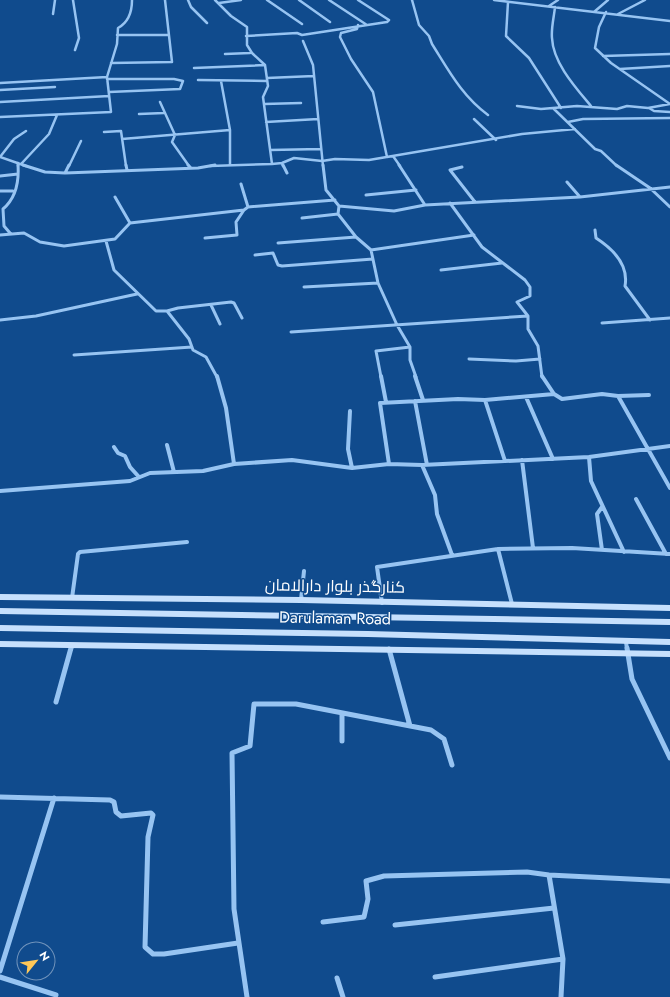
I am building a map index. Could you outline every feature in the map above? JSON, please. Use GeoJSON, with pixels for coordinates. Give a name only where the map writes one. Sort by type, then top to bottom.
{"type":"FeatureCollection","features":[{"type":"Feature","properties":{"kind":"street"},"geometry":{"type":"LineString","coordinates":[[53,14],[55,0]]}},
{"type":"Feature","properties":{"kind":"street"},"geometry":{"type":"LineString","coordinates":[[73,0],[78,38],[76,50]]}},
{"type":"Feature","properties":{"kind":"street"},"geometry":{"type":"LineString","coordinates":[[0,117],[109,113],[107,78],[110,63],[117,44],[118,28],[124,25],[131,16],[132,0]]}},
{"type":"Feature","properties":{"kind":"street"},"geometry":{"type":"LineString","coordinates":[[110,63],[172,62],[169,35],[166,26],[165,0]]}},
{"type":"Feature","properties":{"kind":"street"},"geometry":{"type":"LineString","coordinates":[[188,0],[193,9],[203,17],[207,23]]}},
{"type":"Feature","properties":{"kind":"street"},"geometry":{"type":"LineString","coordinates":[[215,0],[231,16],[247,27],[246,36],[250,53],[265,65],[268,86],[263,97],[272,164]]}},
{"type":"Feature","properties":{"kind":"street"},"geometry":{"type":"LineString","coordinates":[[219,3],[241,0]]}},
{"type":"Feature","properties":{"kind":"street"},"geometry":{"type":"LineString","coordinates":[[267,0],[302,24]]}},
{"type":"Feature","properties":{"kind":"street"},"geometry":{"type":"LineString","coordinates":[[299,0],[330,22]]}},
{"type":"Feature","properties":{"kind":"street"},"geometry":{"type":"LineString","coordinates":[[329,0],[368,25]]}},
{"type":"Feature","properties":{"kind":"street"},"geometry":{"type":"LineString","coordinates":[[246,36],[297,33],[302,35],[358,25],[368,25],[389,20],[358,0]]}},
{"type":"Feature","properties":{"kind":"street"},"geometry":{"type":"LineString","coordinates":[[412,0],[415,6],[416,17],[462,91],[472,103],[488,115]]}},
{"type":"Feature","properties":{"kind":"street"},"geometry":{"type":"LineString","coordinates":[[494,0],[594,12],[606,12],[670,21]]}},
{"type":"Feature","properties":{"kind":"street"},"geometry":{"type":"LineString","coordinates":[[549,6],[558,0]]}},
{"type":"Feature","properties":{"kind":"street"},"geometry":{"type":"LineString","coordinates":[[594,12],[608,0]]}},
{"type":"Feature","properties":{"kind":"street"},"geometry":{"type":"LineString","coordinates":[[617,14],[645,0]]}},
{"type":"Feature","properties":{"kind":"street"},"geometry":{"type":"LineString","coordinates":[[509,1],[506,36],[529,58],[562,108]]}},
{"type":"Feature","properties":{"kind":"street"},"geometry":{"type":"LineString","coordinates":[[555,7],[552,41],[559,59],[576,87],[591,106]]}},
{"type":"Feature","properties":{"kind":"street"},"geometry":{"type":"LineString","coordinates":[[606,12],[599,27],[595,48],[619,69],[670,104]]}},
{"type":"Feature","properties":{"kind":"street"},"geometry":{"type":"LineString","coordinates":[[665,20],[670,18]]}},
{"type":"Feature","properties":{"kind":"street"},"geometry":{"type":"LineString","coordinates":[[358,25],[357,29],[341,33],[340,37],[351,59],[361,72],[372,92],[388,157]]}},
{"type":"Feature","properties":{"kind":"street"},"geometry":{"type":"LineString","coordinates":[[117,35],[169,35]]}},
{"type":"Feature","properties":{"kind":"street"},"geometry":{"type":"LineString","coordinates":[[303,41],[313,65],[326,190],[339,206],[338,214],[356,237],[371,250],[378,283],[397,325],[410,347],[410,360],[423,400]]}},
{"type":"Feature","properties":{"kind":"street"},"geometry":{"type":"LineString","coordinates":[[225,54],[250,53]]}},
{"type":"Feature","properties":{"kind":"street"},"geometry":{"type":"LineString","coordinates":[[603,56],[670,54]]}},
{"type":"Feature","properties":{"kind":"street"},"geometry":{"type":"LineString","coordinates":[[194,68],[265,65]]}},
{"type":"Feature","properties":{"kind":"street"},"geometry":{"type":"LineString","coordinates":[[619,69],[670,66]]}},
{"type":"Feature","properties":{"kind":"street"},"geometry":{"type":"LineString","coordinates":[[198,80],[267,80],[314,76]]}},
{"type":"Feature","properties":{"kind":"street"},"geometry":{"type":"LineString","coordinates":[[0,83],[107,78],[174,79],[183,81],[180,89],[0,102]]}},
{"type":"Feature","properties":{"kind":"street"},"geometry":{"type":"LineString","coordinates":[[221,81],[230,130],[230,165]]}},
{"type":"Feature","properties":{"kind":"street"},"geometry":{"type":"LineString","coordinates":[[0,90],[56,87]]}},
{"type":"Feature","properties":{"kind":"street"},"geometry":{"type":"LineString","coordinates":[[662,98],[670,97]]}},
{"type":"Feature","properties":{"kind":"street"},"geometry":{"type":"LineString","coordinates":[[160,102],[175,135],[172,142],[191,168]]}},
{"type":"Feature","properties":{"kind":"street"},"geometry":{"type":"LineString","coordinates":[[264,104],[301,103]]}},
{"type":"Feature","properties":{"kind":"street"},"geometry":{"type":"LineString","coordinates":[[517,106],[554,109],[591,106],[617,109],[627,106],[648,108],[670,104]]}},
{"type":"Feature","properties":{"kind":"street"},"geometry":{"type":"LineString","coordinates":[[648,108],[654,111],[670,112]]}},
{"type":"Feature","properties":{"kind":"street"},"geometry":{"type":"LineString","coordinates":[[554,109],[594,149],[601,151],[618,166],[650,188],[670,207]]}},
{"type":"Feature","properties":{"kind":"street"},"geometry":{"type":"LineString","coordinates":[[139,114],[164,113]]}},
{"type":"Feature","properties":{"kind":"street"},"geometry":{"type":"LineString","coordinates":[[22,163],[35,151],[56,125],[57,115]]}},
{"type":"Feature","properties":{"kind":"street"},"geometry":{"type":"LineString","coordinates":[[474,118],[484,130],[496,140]]}},
{"type":"Feature","properties":{"kind":"street"},"geometry":{"type":"LineString","coordinates":[[568,122],[583,119],[670,118]]}},
{"type":"Feature","properties":{"kind":"street"},"geometry":{"type":"LineString","coordinates":[[266,122],[318,119]]}},
{"type":"Feature","properties":{"kind":"street"},"geometry":{"type":"LineString","coordinates":[[26,131],[14,139],[0,157],[22,163],[45,172],[66,173],[272,164],[282,163],[294,158],[322,161],[335,158],[370,160],[496,140],[522,134],[575,129]]}},
{"type":"Feature","properties":{"kind":"street"},"geometry":{"type":"LineString","coordinates":[[122,139],[230,130]]}},
{"type":"Feature","properties":{"kind":"street"},"geometry":{"type":"LineString","coordinates":[[104,132],[121,131],[127,170]]}},
{"type":"Feature","properties":{"kind":"street"},"geometry":{"type":"LineString","coordinates":[[66,173],[81,141]]}},
{"type":"Feature","properties":{"kind":"street"},"geometry":{"type":"LineString","coordinates":[[270,150],[321,149]]}},
{"type":"Feature","properties":{"kind":"street"},"geometry":{"type":"LineString","coordinates":[[388,157],[393,156],[396,159],[425,205]]}},
{"type":"Feature","properties":{"kind":"street"},"geometry":{"type":"LineString","coordinates":[[11,233],[7,232],[3,226],[2,217],[3,209],[9,204],[13,191],[19,180],[18,163]]}},
{"type":"Feature","properties":{"kind":"street"},"geometry":{"type":"LineString","coordinates":[[282,163],[287,173]]}},
{"type":"Feature","properties":{"kind":"street"},"geometry":{"type":"LineString","coordinates":[[462,167],[450,170],[475,202]]}},
{"type":"Feature","properties":{"kind":"street"},"geometry":{"type":"LineString","coordinates":[[0,176],[18,174]]}},
{"type":"Feature","properties":{"kind":"street"},"geometry":{"type":"LineString","coordinates":[[567,182],[580,197]]}},
{"type":"Feature","properties":{"kind":"street"},"geometry":{"type":"LineString","coordinates":[[241,184],[248,207]]}},
{"type":"Feature","properties":{"kind":"street"},"geometry":{"type":"LineString","coordinates":[[339,206],[363,207],[390,211],[405,210],[425,205],[580,197],[650,188],[670,187]]}},
{"type":"Feature","properties":{"kind":"street"},"geometry":{"type":"LineString","coordinates":[[366,195],[416,190]]}},
{"type":"Feature","properties":{"kind":"street"},"geometry":{"type":"LineString","coordinates":[[0,192],[13,191]]}},
{"type":"Feature","properties":{"kind":"street"},"geometry":{"type":"LineString","coordinates":[[115,197],[130,223]]}},
{"type":"Feature","properties":{"kind":"street"},"geometry":{"type":"LineString","coordinates":[[205,238],[236,235],[236,222],[242,212],[248,207],[335,200]]}},
{"type":"Feature","properties":{"kind":"street"},"geometry":{"type":"LineString","coordinates":[[450,203],[482,247],[525,280],[530,287],[530,296],[517,302],[528,316],[528,328],[538,346],[542,377],[554,394],[562,399],[602,394],[613,394],[618,396],[649,395]]}},
{"type":"Feature","properties":{"kind":"street"},"geometry":{"type":"LineString","coordinates":[[0,235],[24,233],[33,236],[40,242],[64,246],[115,239],[130,223],[244,210]]}},
{"type":"Feature","properties":{"kind":"street"},"geometry":{"type":"LineString","coordinates":[[302,218],[338,214]]}},
{"type":"Feature","properties":{"kind":"street"},"geometry":{"type":"LineString","coordinates":[[595,230],[596,238],[612,248],[627,276],[625,286],[650,320]]}},
{"type":"Feature","properties":{"kind":"street"},"geometry":{"type":"LineString","coordinates":[[371,250],[474,235]]}},
{"type":"Feature","properties":{"kind":"street"},"geometry":{"type":"LineString","coordinates":[[278,243],[356,237]]}},
{"type":"Feature","properties":{"kind":"street"},"geometry":{"type":"LineString","coordinates":[[106,241],[114,270],[156,311],[167,312],[178,308],[233,302],[242,318]]}},
{"type":"Feature","properties":{"kind":"street"},"geometry":{"type":"LineString","coordinates":[[255,255],[272,253],[278,265],[282,266],[373,259]]}},
{"type":"Feature","properties":{"kind":"street"},"geometry":{"type":"LineString","coordinates":[[441,270],[502,263]]}},
{"type":"Feature","properties":{"kind":"street"},"geometry":{"type":"LineString","coordinates":[[304,287],[378,283]]}},
{"type":"Feature","properties":{"kind":"street"},"geometry":{"type":"LineString","coordinates":[[0,320],[36,316],[137,294]]}},
{"type":"Feature","properties":{"kind":"street"},"geometry":{"type":"LineString","coordinates":[[211,305],[220,324]]}},
{"type":"Feature","properties":{"kind":"street"},"geometry":{"type":"LineString","coordinates":[[167,312],[189,339],[193,350],[206,356],[219,379],[234,464]]}},
{"type":"Feature","properties":{"kind":"street"},"geometry":{"type":"LineString","coordinates":[[291,332],[528,316]]}},
{"type":"Feature","properties":{"kind":"street"},"geometry":{"type":"LineString","coordinates":[[602,323],[670,318]]}},
{"type":"Feature","properties":{"kind":"street"},"geometry":{"type":"LineString","coordinates":[[74,355],[192,347]]}},
{"type":"Feature","properties":{"kind":"street"},"geometry":{"type":"LineString","coordinates":[[386,402],[376,351],[410,347]]}},
{"type":"Feature","properties":{"kind":"street"},"geometry":{"type":"LineString","coordinates":[[469,359],[509,361],[540,359]]}},
{"type":"Feature","properties":{"kind":"street"},"geometry":{"type":"LineString","coordinates":[[389,464],[380,403],[423,400],[484,400],[554,394]]}},
{"type":"Feature","properties":{"kind":"street"},"geometry":{"type":"LineString","coordinates":[[618,396],[670,488]]}},
{"type":"Feature","properties":{"kind":"street"},"geometry":{"type":"LineString","coordinates":[[526,397],[553,459]]}},
{"type":"Feature","properties":{"kind":"street"},"geometry":{"type":"LineString","coordinates":[[484,400],[505,461]]}},
{"type":"Feature","properties":{"kind":"street"},"geometry":{"type":"LineString","coordinates":[[415,401],[424,465],[435,495],[439,520],[452,555]]}},
{"type":"Feature","properties":{"kind":"street"},"geometry":{"type":"LineString","coordinates":[[350,411],[348,449],[352,468]]}},
{"type":"Feature","properties":{"kind":"street"},"geometry":{"type":"LineString","coordinates":[[168,445],[174,472]]}},
{"type":"Feature","properties":{"kind":"street"},"geometry":{"type":"LineString","coordinates":[[0,491],[130,481],[150,473],[203,471],[234,464],[292,460],[324,463],[352,468],[389,464],[424,465],[589,457],[670,446]]}},
{"type":"Feature","properties":{"kind":"street"},"geometry":{"type":"LineString","coordinates":[[114,447],[118,453],[125,456],[130,467],[139,477]]}},
{"type":"Feature","properties":{"kind":"street"},"geometry":{"type":"LineString","coordinates":[[589,457],[591,481],[624,552]]}},
{"type":"Feature","properties":{"kind":"street"},"geometry":{"type":"LineString","coordinates":[[522,460],[533,548]]}},
{"type":"Feature","properties":{"kind":"street"},"geometry":{"type":"LineString","coordinates":[[636,499],[668,554]]}},
{"type":"Feature","properties":{"kind":"street"},"geometry":{"type":"LineString","coordinates":[[602,507],[597,514],[602,550]]}},
{"type":"Feature","properties":{"kind":"street"},"geometry":{"type":"LineString","coordinates":[[72,598],[78,554],[80,552],[187,542]]}},
{"type":"Feature","properties":{"kind":"street"},"geometry":{"type":"LineString","coordinates":[[382,603],[377,567],[498,549],[533,548],[602,550],[668,554]]}},
{"type":"Feature","properties":{"kind":"street"},"geometry":{"type":"LineString","coordinates":[[498,549],[512,604]]}},
{"type":"Feature","properties":{"kind":"street"},"geometry":{"type":"LineString","coordinates":[[301,600],[304,571]]}},
{"type":"Feature","properties":{"kind":"street","name":"کنارگذر بلوار دارالامان"},"geometry":{"type":"LineString","coordinates":[[0,597],[301,600],[382,603],[512,604],[670,608]]}},
{"type":"Feature","properties":{"kind":"street","name":"Darulaman Road"},"geometry":{"type":"LineString","coordinates":[[0,611],[670,622]]}},
{"type":"Feature","properties":{"kind":"street","name":"Darulaman Road"},"geometry":{"type":"LineString","coordinates":[[0,628],[360,633],[626,642],[670,642]]}},
{"type":"Feature","properties":{"kind":"street"},"geometry":{"type":"LineString","coordinates":[[626,642],[632,679],[670,758]]}},
{"type":"Feature","properties":{"kind":"street"},"geometry":{"type":"LineString","coordinates":[[0,644],[670,654]]}},
{"type":"Feature","properties":{"kind":"street"},"geometry":{"type":"LineString","coordinates":[[56,702],[72,645]]}},
{"type":"Feature","properties":{"kind":"street"},"geometry":{"type":"LineString","coordinates":[[389,650],[410,726]]}},
{"type":"Feature","properties":{"kind":"street"},"geometry":{"type":"LineString","coordinates":[[247,997],[234,909],[232,753],[250,746],[252,707],[256,703],[296,704],[438,732],[444,738],[452,765]]}},
{"type":"Feature","properties":{"kind":"street"},"geometry":{"type":"LineString","coordinates":[[342,713],[342,741]]}},
{"type":"Feature","properties":{"kind":"street"},"geometry":{"type":"LineString","coordinates":[[0,797],[112,800],[116,812],[121,816],[149,812],[153,816],[148,837],[144,947],[153,954],[238,943]]}},
{"type":"Feature","properties":{"kind":"street"},"geometry":{"type":"LineString","coordinates":[[0,971],[54,798]]}},
{"type":"Feature","properties":{"kind":"street"},"geometry":{"type":"LineString","coordinates":[[322,922],[362,918],[368,899],[367,879],[384,876],[527,872],[549,875],[670,881]]}},
{"type":"Feature","properties":{"kind":"street"},"geometry":{"type":"LineString","coordinates":[[549,875],[563,959],[561,997]]}},
{"type":"Feature","properties":{"kind":"street"},"geometry":{"type":"LineString","coordinates":[[395,925],[554,908]]}},
{"type":"Feature","properties":{"kind":"street"},"geometry":{"type":"LineString","coordinates":[[435,977],[563,959]]}},
{"type":"Feature","properties":{"kind":"street"},"geometry":{"type":"LineString","coordinates":[[0,977],[56,995]]}},
{"type":"Feature","properties":{"kind":"street"},"geometry":{"type":"LineString","coordinates":[[337,978],[343,997]]}}]}
